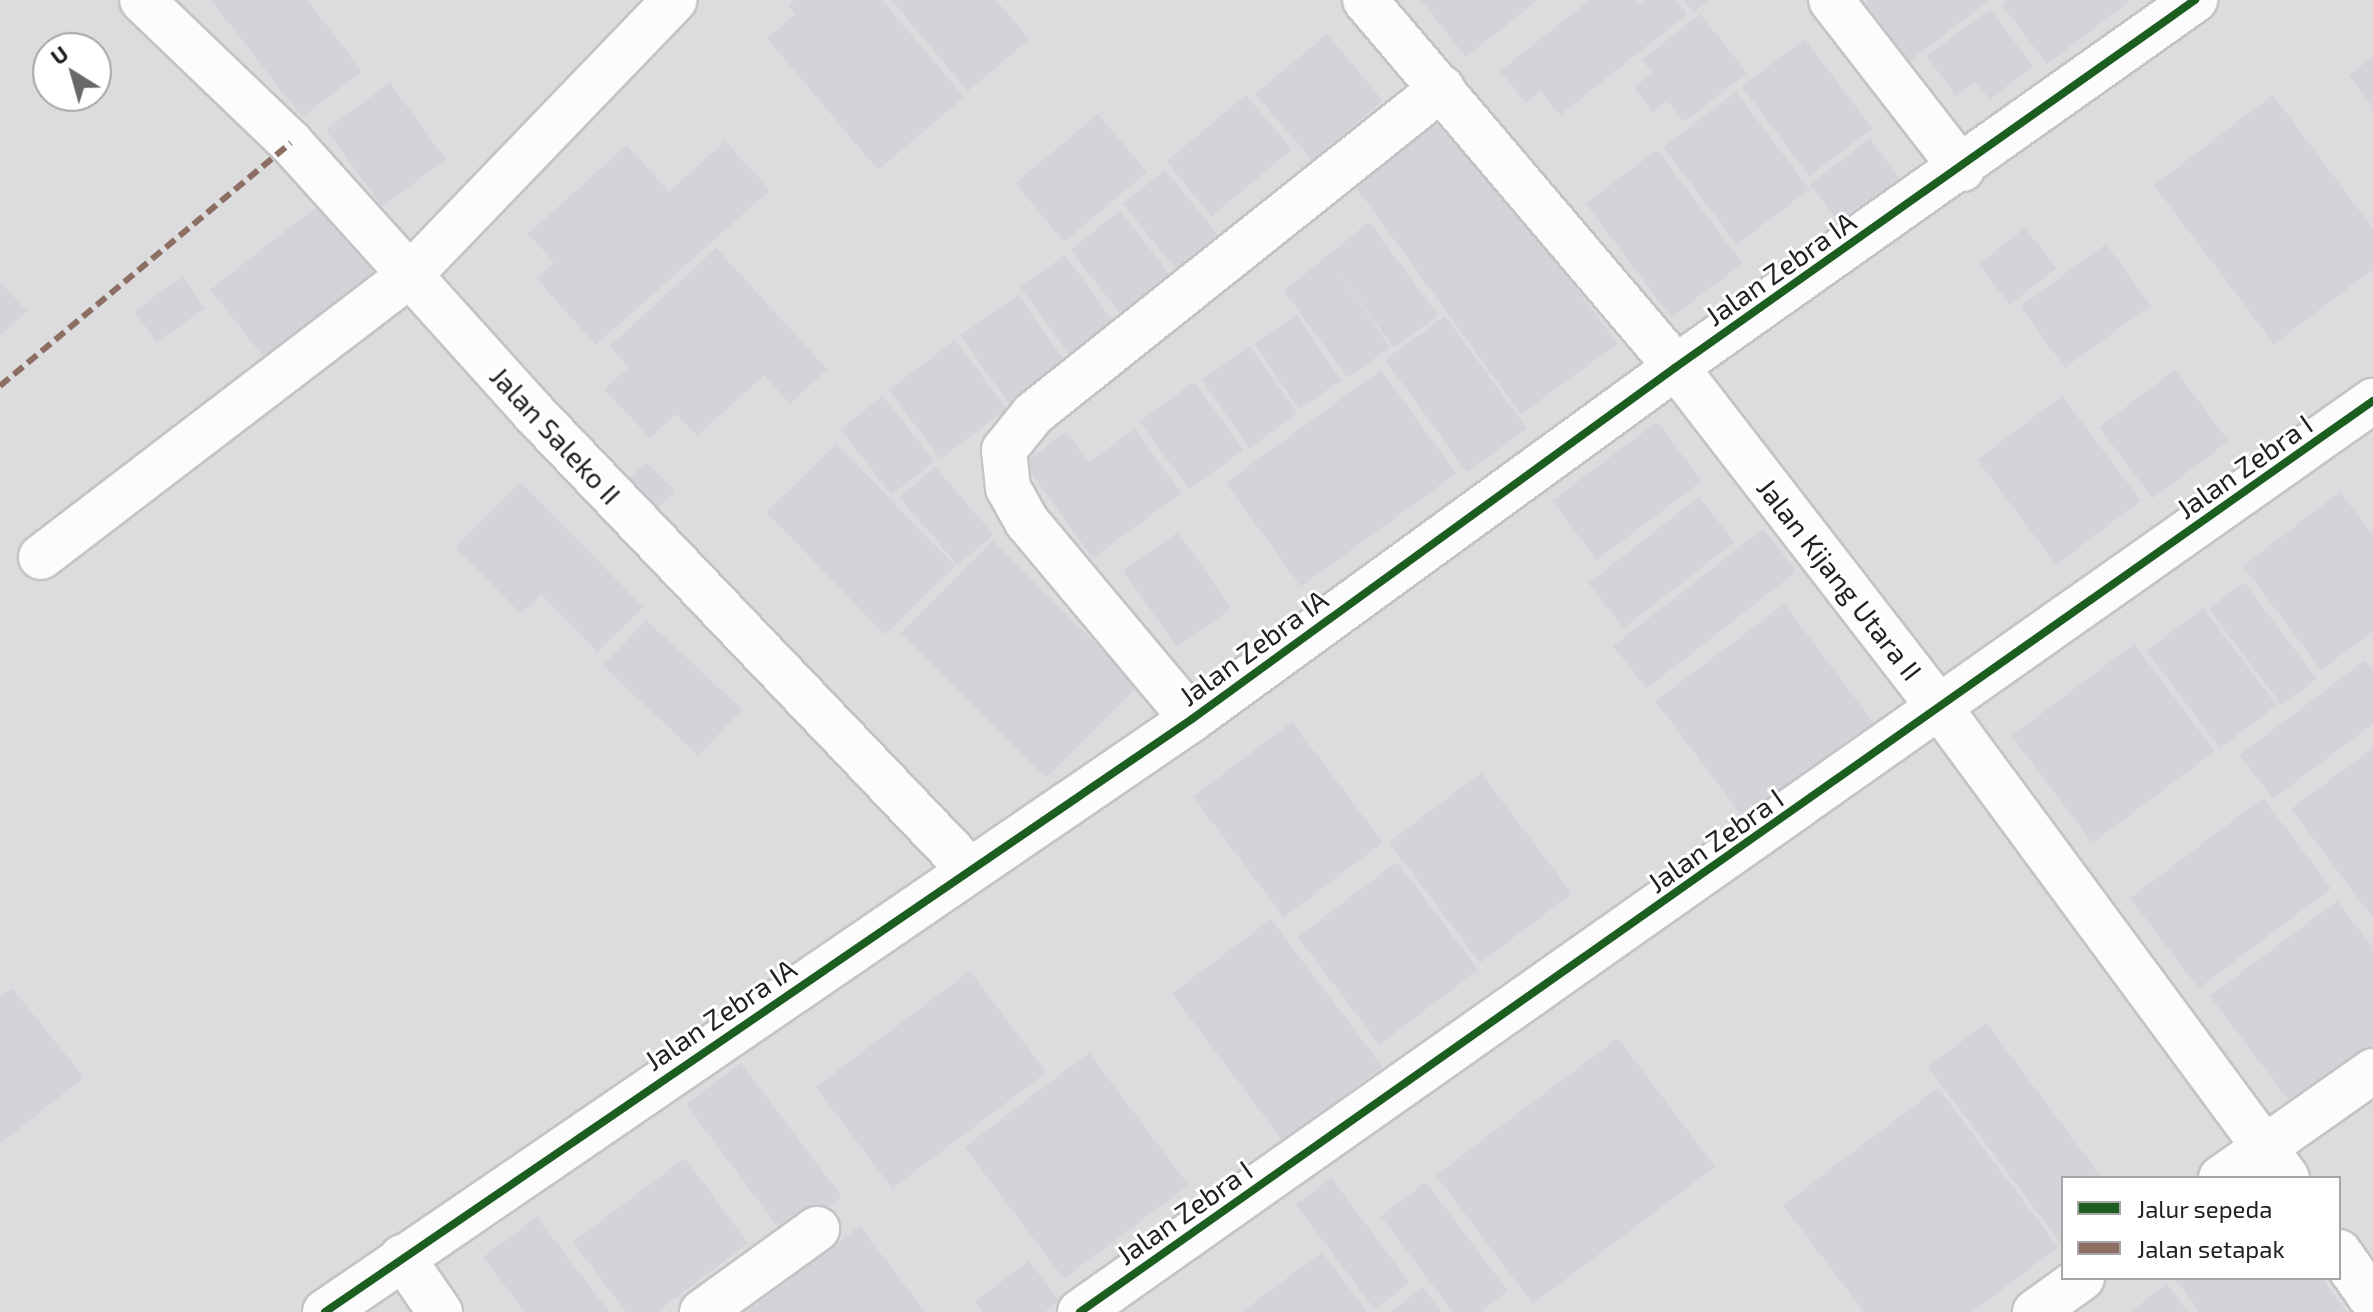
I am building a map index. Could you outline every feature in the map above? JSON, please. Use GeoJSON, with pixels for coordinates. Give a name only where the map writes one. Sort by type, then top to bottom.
{"type":"FeatureCollection","features":[{"type":"Feature","properties":{"kind":"street","name":"Jalan Saleko II"},"geometry":{"type":"LineString","coordinates":[[142,0],[291,143],[409,276],[970,870]]}},
{"type":"Feature","properties":{"kind":"street"},"geometry":{"type":"LineString","coordinates":[[41,557],[409,276],[675,0]]}},
{"type":"Feature","properties":{"kind":"street","name":"Jalan Kijang Utara II"},"geometry":{"type":"LineString","coordinates":[[1365,0],[1676,367],[1940,708],[2276,1162]]}},
{"type":"Feature","properties":{"kind":"street"},"geometry":{"type":"LineString","coordinates":[[1831,0],[1962,169]]}},
{"type":"Feature","properties":{"kind":"street","name":"Jalan Zebra IA"},"geometry":{"type":"LineString","coordinates":[[325,1312],[1192,719],[1676,367],[1962,169],[2195,0]]}},
{"type":"Feature","properties":{"kind":"street"},"geometry":{"type":"LineString","coordinates":[[1192,719],[1027,522],[1008,488],[1004,450],[1033,414],[1442,88]]}},
{"type":"Feature","properties":{"kind":"street","name":"Jalan Zebra I"},"geometry":{"type":"LineString","coordinates":[[1080,1312],[2373,401]]}},
{"type":"Feature","properties":{"kind":"street"},"geometry":{"type":"LineString","coordinates":[[2228,1176],[2276,1162],[2373,1071]]}},
{"type":"Feature","properties":{"kind":"street"},"geometry":{"type":"LineString","coordinates":[[702,1312],[817,1229]]}},
{"type":"Feature","properties":{"kind":"street"},"geometry":{"type":"LineString","coordinates":[[2341,1255],[2373,1301]]}},
{"type":"Feature","properties":{"kind":"street"},"geometry":{"type":"LineString","coordinates":[[402,1257],[440,1312]]}},
{"type":"Feature","properties":{"kind":"street"},"geometry":{"type":"LineString","coordinates":[[2035,1312],[2079,1280]]}},
{"type":"Feature","properties":{"kind":"shaded area"},"geometry":{"type":"Polygon","coordinates":[[[0,0],[2373,0],[2373,1312],[0,1312],[0,0]]]}},
{"type":"Feature","properties":{"kind":"building"},"geometry":{"type":"Polygon","coordinates":[[[211,0],[307,0],[362,71],[302,117],[211,0]]]}},
{"type":"Feature","properties":{"kind":"building"},"geometry":{"type":"Polygon","coordinates":[[[794,0],[882,0],[964,97],[878,170],[767,38],[796,14],[788,5],[794,0]]]}},
{"type":"Feature","properties":{"kind":"building"},"geometry":{"type":"Polygon","coordinates":[[[891,0],[996,0],[1029,39],[968,91],[891,0]]]}},
{"type":"Feature","properties":{"kind":"building"},"geometry":{"type":"Polygon","coordinates":[[[1421,0],[1538,0],[1466,57],[1421,0]]]}},
{"type":"Feature","properties":{"kind":"building"},"geometry":{"type":"Polygon","coordinates":[[[1590,0],[1634,0],[1638,5],[1644,0],[1676,0],[1687,14],[1560,115],[1541,91],[1526,103],[1500,71],[1590,0]]]}},
{"type":"Feature","properties":{"kind":"building"},"geometry":{"type":"Polygon","coordinates":[[[1683,0],[1708,0],[1693,12],[1683,0]]]}},
{"type":"Feature","properties":{"kind":"building"},"geometry":{"type":"Polygon","coordinates":[[[1868,0],[1989,0],[1908,62],[1863,4],[1868,0]]]}},
{"type":"Feature","properties":{"kind":"building"},"geometry":{"type":"Polygon","coordinates":[[[2009,0],[2131,0],[2047,64],[2002,5],[2009,0]]]}},
{"type":"Feature","properties":{"kind":"building"},"geometry":{"type":"Polygon","coordinates":[[[1990,9],[2033,67],[1989,99],[1976,81],[1956,96],[1927,56],[1990,9]]]}},
{"type":"Feature","properties":{"kind":"building"},"geometry":{"type":"Polygon","coordinates":[[[1700,14],[1747,73],[1684,122],[1667,101],[1653,112],[1634,88],[1652,73],[1642,60],[1700,14]]]}},
{"type":"Feature","properties":{"kind":"building"},"geometry":{"type":"Polygon","coordinates":[[[1327,34],[1383,101],[1312,160],[1256,94],[1327,34]]]}},
{"type":"Feature","properties":{"kind":"building"},"geometry":{"type":"Polygon","coordinates":[[[1805,39],[1872,128],[1809,176],[1742,87],[1805,39]]]}},
{"type":"Feature","properties":{"kind":"building"},"geometry":{"type":"Polygon","coordinates":[[[2373,57],[2373,107],[2349,75],[2373,57]]]}},
{"type":"Feature","properties":{"kind":"building"},"geometry":{"type":"Polygon","coordinates":[[[390,83],[446,160],[382,206],[326,129],[390,83]]]}},
{"type":"Feature","properties":{"kind":"building"},"geometry":{"type":"Polygon","coordinates":[[[1736,92],[1809,189],[1737,244],[1663,147],[1736,92]]]}},
{"type":"Feature","properties":{"kind":"building"},"geometry":{"type":"Polygon","coordinates":[[[1246,95],[1292,149],[1212,216],[1166,162],[1246,95]]]}},
{"type":"Feature","properties":{"kind":"building"},"geometry":{"type":"Polygon","coordinates":[[[2273,95],[2373,229],[2373,269],[2274,344],[2154,185],[2273,95]]]}},
{"type":"Feature","properties":{"kind":"building"},"geometry":{"type":"Polygon","coordinates":[[[1445,107],[1617,344],[1521,414],[1349,177],[1445,107]]]}},
{"type":"Feature","properties":{"kind":"building"},"geometry":{"type":"Polygon","coordinates":[[[1098,114],[1147,172],[1064,242],[1015,183],[1098,114]]]}},
{"type":"Feature","properties":{"kind":"building"},"geometry":{"type":"Polygon","coordinates":[[[1870,139],[1904,184],[1844,229],[1810,184],[1870,139]]]}},
{"type":"Feature","properties":{"kind":"building"},"geometry":{"type":"Polygon","coordinates":[[[725,141],[770,190],[596,345],[536,278],[554,262],[528,234],[627,145],[669,192],[725,141]]]}},
{"type":"Feature","properties":{"kind":"building"},"geometry":{"type":"Polygon","coordinates":[[[1657,150],[1742,263],[1671,317],[1586,204],[1657,150]]]}},
{"type":"Feature","properties":{"kind":"building"},"geometry":{"type":"Polygon","coordinates":[[[1165,170],[1227,246],[1185,280],[1123,204],[1165,170]]]}},
{"type":"Feature","properties":{"kind":"building"},"geometry":{"type":"Polygon","coordinates":[[[320,204],[380,280],[270,366],[210,290],[320,204]]]}},
{"type":"Feature","properties":{"kind":"building"},"geometry":{"type":"Polygon","coordinates":[[[1120,211],[1179,287],[1129,325],[1070,250],[1120,211]]]}},
{"type":"Feature","properties":{"kind":"building"},"geometry":{"type":"Polygon","coordinates":[[[1369,222],[1438,315],[1394,348],[1334,267],[1390,347],[1348,378],[1284,291],[1369,222]]]}},
{"type":"Feature","properties":{"kind":"building"},"geometry":{"type":"Polygon","coordinates":[[[2025,228],[2056,268],[2010,305],[1979,264],[2025,228]]]}},
{"type":"Feature","properties":{"kind":"building"},"geometry":{"type":"Polygon","coordinates":[[[2106,244],[2151,305],[2065,368],[2020,306],[2106,244]]]}},
{"type":"Feature","properties":{"kind":"building"},"geometry":{"type":"Polygon","coordinates":[[[716,248],[827,369],[790,404],[764,375],[697,436],[676,414],[650,438],[604,389],[629,367],[610,346],[716,248]]]}},
{"type":"Feature","properties":{"kind":"building"},"geometry":{"type":"Polygon","coordinates":[[[1065,255],[1123,334],[1078,367],[1021,287],[1065,255]]]}},
{"type":"Feature","properties":{"kind":"building"},"geometry":{"type":"Polygon","coordinates":[[[183,277],[205,308],[156,342],[135,311],[183,277]]]}},
{"type":"Feature","properties":{"kind":"building"},"geometry":{"type":"Polygon","coordinates":[[[0,282],[27,311],[0,336],[0,282]]]}},
{"type":"Feature","properties":{"kind":"building"},"geometry":{"type":"Polygon","coordinates":[[[1018,295],[1070,369],[1012,409],[961,335],[1018,295]]]}},
{"type":"Feature","properties":{"kind":"building"},"geometry":{"type":"Polygon","coordinates":[[[1297,315],[1341,380],[1299,409],[1255,344],[1297,315]]]}},
{"type":"Feature","properties":{"kind":"building"},"geometry":{"type":"Polygon","coordinates":[[[1445,316],[1527,428],[1467,472],[1385,359],[1445,316]]]}},
{"type":"Feature","properties":{"kind":"building"},"geometry":{"type":"Polygon","coordinates":[[[955,340],[1007,409],[940,459],[889,390],[955,340]]]}},
{"type":"Feature","properties":{"kind":"building"},"geometry":{"type":"Polygon","coordinates":[[[1250,346],[1298,414],[1249,448],[1202,380],[1250,346]]]}},
{"type":"Feature","properties":{"kind":"building"},"geometry":{"type":"Polygon","coordinates":[[[1381,370],[1456,474],[1301,586],[1226,483],[1381,370]]]}},
{"type":"Feature","properties":{"kind":"building"},"geometry":{"type":"Polygon","coordinates":[[[2175,370],[2229,441],[2153,498],[2099,427],[2175,370]]]}},
{"type":"Feature","properties":{"kind":"building"},"geometry":{"type":"Polygon","coordinates":[[[1194,382],[1243,450],[1189,489],[1140,421],[1194,382]]]}},
{"type":"Feature","properties":{"kind":"building"},"geometry":{"type":"Polygon","coordinates":[[[883,396],[934,461],[892,495],[840,429],[883,396]]]}},
{"type":"Feature","properties":{"kind":"building"},"geometry":{"type":"Polygon","coordinates":[[[2062,396],[2141,501],[2056,564],[1977,460],[2062,396]]]}},
{"type":"Feature","properties":{"kind":"building"},"geometry":{"type":"Polygon","coordinates":[[[1657,422],[1702,481],[1597,560],[1552,501],[1657,422]]]}},
{"type":"Feature","properties":{"kind":"building"},"geometry":{"type":"Polygon","coordinates":[[[1135,429],[1181,493],[1093,558],[1024,463],[1066,432],[1089,462],[1135,429]]]}},
{"type":"Feature","properties":{"kind":"building"},"geometry":{"type":"Polygon","coordinates":[[[837,444],[955,566],[885,634],[767,512],[837,444]]]}},
{"type":"Feature","properties":{"kind":"building"},"geometry":{"type":"Polygon","coordinates":[[[646,462],[675,491],[655,511],[626,482],[646,462]]]}},
{"type":"Feature","properties":{"kind":"building"},"geometry":{"type":"Polygon","coordinates":[[[935,467],[993,534],[958,565],[900,498],[935,467]]]}},
{"type":"Feature","properties":{"kind":"building"},"geometry":{"type":"Polygon","coordinates":[[[521,482],[643,607],[597,652],[541,594],[521,614],[455,547],[521,482]]]}},
{"type":"Feature","properties":{"kind":"building"},"geometry":{"type":"Polygon","coordinates":[[[2340,492],[2373,535],[2373,631],[2321,670],[2243,566],[2340,492]]]}},
{"type":"Feature","properties":{"kind":"building"},"geometry":{"type":"Polygon","coordinates":[[[1699,497],[1734,542],[1624,628],[1589,583],[1699,497]]]}},
{"type":"Feature","properties":{"kind":"building"},"geometry":{"type":"Polygon","coordinates":[[[1763,529],[1796,572],[1647,689],[1613,646],[1763,529]]]}},
{"type":"Feature","properties":{"kind":"building"},"geometry":{"type":"Polygon","coordinates":[[[1178,532],[1231,608],[1176,647],[1123,570],[1178,532]]]}},
{"type":"Feature","properties":{"kind":"building"},"geometry":{"type":"Polygon","coordinates":[[[993,541],[1138,686],[1046,778],[901,633],[993,541]]]}},
{"type":"Feature","properties":{"kind":"building"},"geometry":{"type":"Polygon","coordinates":[[[2244,582],[2317,679],[2282,705],[2209,608],[2244,582]]]}},
{"type":"Feature","properties":{"kind":"building"},"geometry":{"type":"Polygon","coordinates":[[[1784,604],[1874,724],[1746,821],[1655,701],[1784,604]]]}},
{"type":"Feature","properties":{"kind":"building"},"geometry":{"type":"Polygon","coordinates":[[[2203,608],[2276,705],[2220,748],[2146,651],[2203,608]]]}},
{"type":"Feature","properties":{"kind":"building"},"geometry":{"type":"Polygon","coordinates":[[[646,620],[742,709],[699,755],[603,666],[646,620]]]}},
{"type":"Feature","properties":{"kind":"building"},"geometry":{"type":"Polygon","coordinates":[[[2134,644],[2215,751],[2092,843],[2012,736],[2134,644]]]}},
{"type":"Feature","properties":{"kind":"building"},"geometry":{"type":"Polygon","coordinates":[[[2365,660],[2373,671],[2373,724],[2273,799],[2240,755],[2365,660]]]}},
{"type":"Feature","properties":{"kind":"building"},"geometry":{"type":"Polygon","coordinates":[[[1292,722],[1383,843],[1284,917],[1193,797],[1292,722]]]}},
{"type":"Feature","properties":{"kind":"building"},"geometry":{"type":"Polygon","coordinates":[[[2373,748],[2373,918],[2291,809],[2373,748]]]}},
{"type":"Feature","properties":{"kind":"building"},"geometry":{"type":"Polygon","coordinates":[[[1481,773],[1572,894],[1480,963],[1389,842],[1481,773]]]}},
{"type":"Feature","properties":{"kind":"building"},"geometry":{"type":"Polygon","coordinates":[[[2263,798],[2331,888],[2198,988],[2130,898],[2263,798]]]}},
{"type":"Feature","properties":{"kind":"building"},"geometry":{"type":"Polygon","coordinates":[[[1397,862],[1478,970],[1379,1044],[1298,937],[1397,862]]]}},
{"type":"Feature","properties":{"kind":"building"},"geometry":{"type":"Polygon","coordinates":[[[2337,901],[2373,948],[2373,1046],[2293,1106],[2210,996],[2337,901]]]}},
{"type":"Feature","properties":{"kind":"building"},"geometry":{"type":"Polygon","coordinates":[[[1271,919],[1382,1067],[1283,1141],[1172,994],[1271,919]]]}},
{"type":"Feature","properties":{"kind":"building"},"geometry":{"type":"Polygon","coordinates":[[[970,971],[1046,1072],[892,1189],[816,1087],[970,971]]]}},
{"type":"Feature","properties":{"kind":"building"},"geometry":{"type":"Polygon","coordinates":[[[12,988],[84,1077],[0,1144],[0,997],[12,988]]]}},
{"type":"Feature","properties":{"kind":"building"},"geometry":{"type":"Polygon","coordinates":[[[1986,1023],[2101,1176],[2061,1176],[2061,1243],[1928,1067],[1986,1023]]]}},
{"type":"Feature","properties":{"kind":"building"},"geometry":{"type":"Polygon","coordinates":[[[1618,1038],[1715,1167],[1533,1304],[1436,1175],[1618,1038]]]}},
{"type":"Feature","properties":{"kind":"building"},"geometry":{"type":"Polygon","coordinates":[[[1089,1053],[1188,1185],[1064,1279],[964,1147],[1089,1053]]]}},
{"type":"Feature","properties":{"kind":"building"},"geometry":{"type":"Polygon","coordinates":[[[741,1063],[842,1197],[787,1239],[686,1105],[741,1063]]]}},
{"type":"Feature","properties":{"kind":"building"},"geometry":{"type":"Polygon","coordinates":[[[1938,1088],[2058,1247],[1972,1312],[1864,1312],[1783,1205],[1938,1088]]]}},
{"type":"Feature","properties":{"kind":"building"},"geometry":{"type":"Polygon","coordinates":[[[685,1158],[748,1243],[657,1312],[626,1312],[573,1242],[685,1158]]]}},
{"type":"Feature","properties":{"kind":"building"},"geometry":{"type":"Polygon","coordinates":[[[1331,1178],[1410,1283],[1375,1309],[1296,1204],[1331,1178]]]}},
{"type":"Feature","properties":{"kind":"building"},"geometry":{"type":"Polygon","coordinates":[[[1426,1182],[1508,1291],[1480,1312],[1453,1312],[1381,1216],[1426,1182]]]}},
{"type":"Feature","properties":{"kind":"building"},"geometry":{"type":"Polygon","coordinates":[[[537,1217],[609,1312],[525,1312],[483,1257],[537,1217]]]}},
{"type":"Feature","properties":{"kind":"building"},"geometry":{"type":"Polygon","coordinates":[[[860,1226],[925,1312],[746,1312],[860,1226]]]}},
{"type":"Feature","properties":{"kind":"building"},"geometry":{"type":"Polygon","coordinates":[[[1322,1252],[1367,1312],[1242,1312],[1322,1252]]]}},
{"type":"Feature","properties":{"kind":"building"},"geometry":{"type":"Polygon","coordinates":[[[1029,1261],[1059,1301],[1044,1312],[983,1312],[975,1302],[1029,1261]]]}},
{"type":"Feature","properties":{"kind":"building"},"geometry":{"type":"Polygon","coordinates":[[[2176,1280],[2323,1280],[2347,1312],[2200,1312],[2176,1280]]]}},
{"type":"Feature","properties":{"kind":"building"},"geometry":{"type":"Polygon","coordinates":[[[2167,1284],[2188,1312],[2130,1312],[2167,1284]]]}},
{"type":"Feature","properties":{"kind":"building"},"geometry":{"type":"Polygon","coordinates":[[[1423,1287],[1441,1312],[1390,1312],[1423,1287]]]}},
{"type":"Feature","properties":{"kind":"marked path"},"geometry":{"type":"LineString","coordinates":[[0,386],[291,143]]}},
{"type":"Feature","properties":{"kind":"cycle path"},"geometry":{"type":"LineString","coordinates":[[325,1312],[1192,719],[1676,367],[2195,0]]}},
{"type":"Feature","properties":{"kind":"cycle path"},"geometry":{"type":"LineString","coordinates":[[1080,1312],[2373,401]]}}]}
